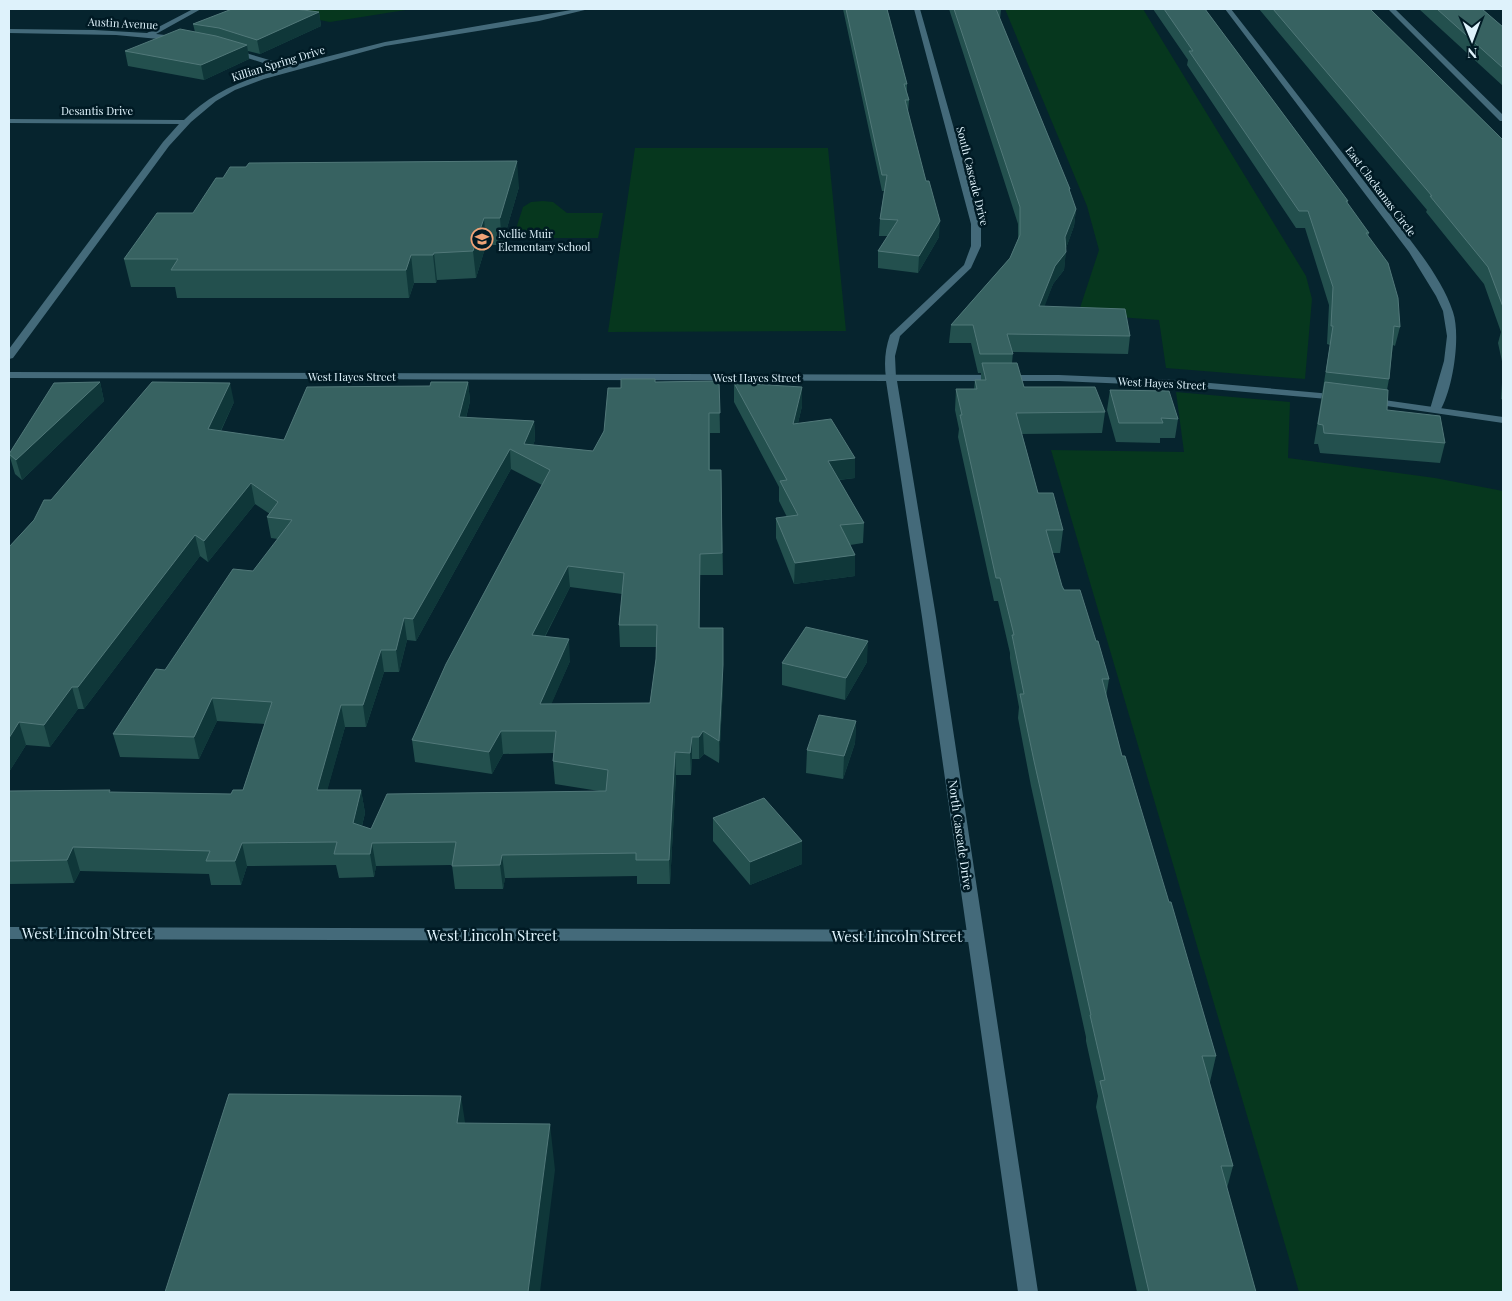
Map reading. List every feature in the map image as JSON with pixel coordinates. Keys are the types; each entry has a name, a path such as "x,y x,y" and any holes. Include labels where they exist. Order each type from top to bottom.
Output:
{"street":[{"path":"149,34 198,9"},
{"name":"Killian Spring Drive","path":"9,356 166,144 185,122 207,104 232,88 291,69 394,43 537,20 586,9"},
{"name":"South Cascade Drive","path":"891,378 890,348 895,335 968,266 976,246 976,224 917,9"},
{"name":"East Clackamas Circle","path":"1228,9 1414,251 1436,286 1448,313 1452,336 1448,367 1436,410"},
{"path":"1391,9 1503,119"},
{"name":"Austin Avenue","path":"9,32 149,34 185,40"},
{"path":"221,47 291,69"},
{"name":"Desantis Drive","path":"9,121 185,122"},
{"name":"West Hayes Street","path":"9,375 1059,378 1140,381 1268,390 1351,398 1503,420"},
{"name":"North Cascade Drive","path":"891,378 929,617 1028,1292"},
{"name":"West Lincoln Street","path":"9,933 976,936"}],"green space":[{"path":"261,9 412,9 330,22"},
{"path":"1005,9 1143,9 1306,276 1312,299 1305,379 1166,368 1159,320 1078,314 1099,250 1087,206"},
{"path":"635,148 828,148 846,331 608,332"},
{"path":"531,202 553,202 567,213 603,213 598,238 513,238 523,207"},
{"path":"1176,392 1290,402 1288,458 1435,478 1503,491 1503,1292 1299,1292 1051,450 1184,452"}],"building":[{"path":"232,9 295,9 319,12 257,40 219,28 193,24"},
{"path":"846,9 887,9 907,84 904,84 909,100 905,100 926,181 929,181 940,221 919,256 878,251 898,220 880,219 887,175 882,175"},
{"path":"954,9 996,9 1070,189 1076,209 1065,237 1066,252 1055,266 1039,306 1125,309 1130,336 1007,334 1013,354 980,354 973,325 951,325 1010,258 1020,235 1020,207"},
{"path":"1164,9 1205,9 1348,201 1346,201 1369,233 1366,233 1388,263 1398,298 1400,327 1394,326 1389,379 1326,372 1333,326 1331,326 1333,287 1308,211 1299,211 1189,51 1193,51"},
{"path":"1273,9 1370,9 1503,140 1503,307 1488,267 1430,196 1432,196"},
{"path":"1437,9 1482,9 1503,27 1503,68"},
{"path":"180,29 216,36 247,45 201,65 125,51"},
{"path":"517,161 500,218 484,218 473,251 411,255 406,270 171,270 178,259 124,259 157,213 193,213 216,178 223,178 230,167 246,167 249,163"},
{"path":"982,363 1017,363 1024,387 1095,387 1105,412 1016,413 1038,493 1053,493 1063,530 1046,530 1062,586 1064,590 1080,590 1096,641 1098,641 1109,679 1102,679 1122,756 1125,756 1169,902 1171,902 1216,1056 1202,1056 1233,1166 1221,1166 1256,1292 1149,1292 1100,1081 1105,1080 1020,694 1024,694 1012,635 1014,635 1000,578 996,578 960,415 962,415 956,389 977,389 975,380 986,380"},
{"path":"621,379 655,379 655,382 719,381 720,413 709,413 709,470 721,470 722,553 700,554 699,628 723,628 719,741 703,731 699,737 692,737 690,753 675,752 669,860 636,860 636,853 502,855 500,865 452,866 456,842 372,843 370,854 334,854 337,842 242,843 235,861 206,861 210,851 73,847 67,860 9,861 9,791 110,790 109,792 231,794 233,790 243,790 272,702 212,698 194,737 113,734 156,669 165,670 233,569 253,571 292,520 267,517 278,502 251,483 204,541 195,535 78,687 72,687 44,725 19,722 9,738 9,547 34,520 44,500 51,500 152,382 230,383 208,429 284,440 307,387 430,386 431,382 468,382 459,417 534,421 524,444 593,451 604,431 608,388 621,388","holes":["510,449 550,470 446,664 412,740 489,752 501,731 556,731 553,761 608,770 606,791 387,794 371,829 353,823 361,790 317,790 341,705 363,705 381,650 396,650 404,618 413,619","568,566 624,573 619,625 657,625 656,659 650,703 540,704 569,639 532,635"]},
{"path":"100,382 16,460 9,454 54,383"},
{"path":"1325,382 1388,390 1387,410 1440,416 1445,443 1324,433 1323,425 1318,424"},
{"path":"734,383 802,387 793,424 831,419 855,458 828,461 864,523 840,525 855,555 795,563 776,518 798,515 780,481 787,480"},
{"path":"1110,390 1169,391 1178,419 1161,418 1163,423 1119,423"},
{"path":"806,627 868,641 846,678 782,663"},
{"path":"819,715 856,721 844,756 807,750"},
{"path":"764,798 802,841 750,862 713,818"},
{"path":"229,1094 461,1096 457,1123 550,1124 528,1292 165,1292"}],"place":[{"name":"Nellie Muir Elementary School","path":"482,239"}]}
